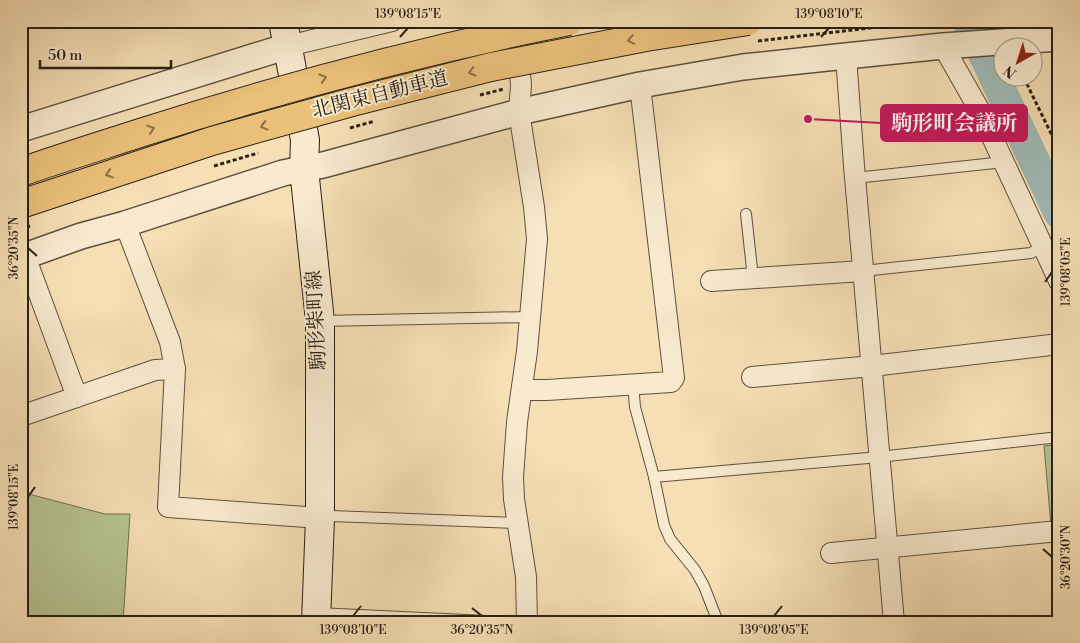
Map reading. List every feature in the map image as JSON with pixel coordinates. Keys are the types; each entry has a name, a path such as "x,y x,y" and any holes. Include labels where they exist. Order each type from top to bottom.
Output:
{"highway":[{"name":"北関東自動車道","path":"21,172 198,114 341,73 482,38 569,21"},
{"name":"北関東自動車道","path":"21,204 212,141 352,102 491,68 646,37 748,21"}],"main road":[{"name":"駒形柴町線","path":"285,34 305,140 304,169 320,321 320,518 316,617"}],"street":[{"path":"22,123 285,34 392,21"},
{"path":"516,21 521,86 519,112 534,207 537,239 522,390 515,438 513,477 514,499 526,577 528,622"},
{"path":"77,397 23,257 81,236 126,224 283,173 519,112 640,84 743,67 947,46 1059,38"},
{"path":"947,46 980,111 1059,281"},
{"path":"846,56 894,622"},
{"path":"522,390 672,382 674,378 640,84"},
{"path":"126,224 170,342 175,369 168,507 320,518"},
{"path":"711,281 863,271"},
{"path":"752,377 872,366 1059,344"},
{"path":"21,416 155,370 175,369"},
{"path":"831,552 1059,531"}],"lane":[{"path":"855,178 1004,162"},
{"path":"746,214 754,278"},
{"path":"863,271 1031,253 1042,247"},
{"path":"320,321 529,317"},
{"path":"633,384 635,407 654,476 664,526 670,538 695,570 704,586 718,622"},
{"path":"654,476 879,457 1059,437"},
{"path":"320,518 331,516 518,523"},
{"path":"316,617 508,622"}],"path":[{"path":"1029,88 1059,150"}],"green space":[{"path":"1059,444 1059,525 1051,526 1044,446"},
{"path":"21,492 105,514 130,514 123,622 45,622 21,614"}],"waterway":[{"path":"968,21 1059,213"}],"place":[{"name":"駒形町会議所","path":"808,119"}]}
